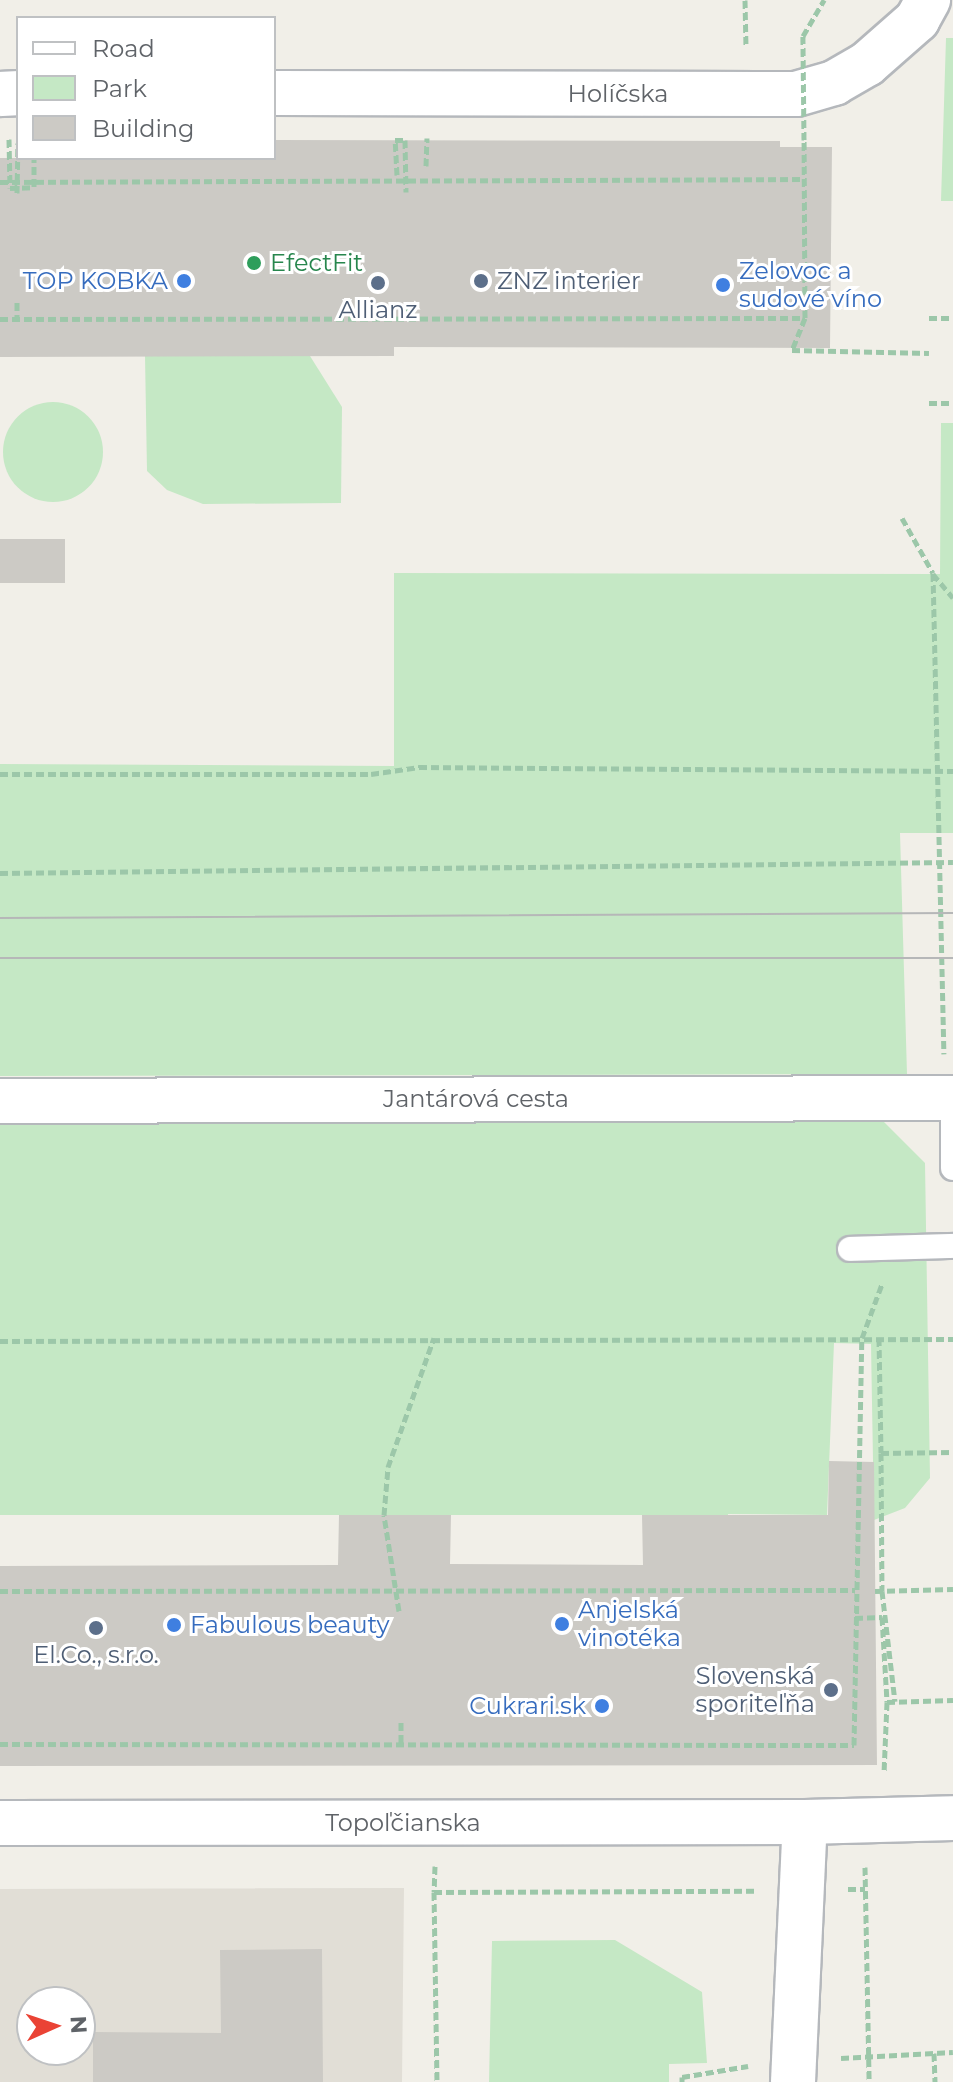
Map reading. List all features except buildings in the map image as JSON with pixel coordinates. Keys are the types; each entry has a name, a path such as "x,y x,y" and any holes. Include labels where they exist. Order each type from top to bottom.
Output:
{"street":[{"name":"Holíčska","path":"276,93 796,94 834,83 867,64 917,20 928,0"},
{"name":"Jantárová cesta","path":"0,1101 948,1080"},
{"name":"Topoľčianska","path":"0,1823 805,1822 953,1818"},
{"path":"793,2082 805,1822"}],"lane":[{"path":"953,1108 953,1168"},
{"path":"850,1249 953,1246"}],"path":[{"path":"745,0 746,55"},
{"path":"824,0 803,36 805,318 792,350 929,353"},
{"path":"16,141 9,139 10,188 34,187 34,160"},
{"path":"397,175 395,140 405,140 406,192"},
{"path":"17,193 18,160"},
{"path":"0,182 804,179"},
{"path":"17,302 17,319"},
{"path":"408,302 408,318"},
{"path":"0,319 805,318"},
{"path":"929,318 953,318"},
{"path":"929,403 953,403"},
{"path":"902,518 933,573 953,598"},
{"path":"933,573 936,771 948,1080"},
{"path":"0,774 371,774 419,767 953,771"},
{"path":"0,873 953,865"},
{"path":"0,1744 854,1745 862,1338 896,1247"},
{"path":"399,1611 384,1515 388,1467 434,1338"},
{"path":"879,1338 881,1453 878,1591 895,1701"},
{"path":"0,1341 953,1339"},
{"path":"881,1453 953,1452"},
{"path":"878,1591 953,1589"},
{"path":"0,1591 855,1590"},
{"path":"855,1618 882,1617 887,1702 884,1788"},
{"path":"887,1702 953,1700"},
{"path":"401,1722 401,1745"},
{"path":"436,1857 437,2082"},
{"path":"865,1858 869,2082"},
{"path":"434,1892 865,1889"},
{"path":"869,2056 953,2052"},
{"path":"934,2053 935,2082"}],"shaded area":[{"path":"404,1888 402,2082 0,2082 0,1889"}],"green space":[{"path":"946,38 953,38 953,201 941,201"},
{"path":"145,356 310,356 342,407 341,503 203,504 167,490 147,471"},
{"path":"53,402 72,406 88,417 99,433 103,452 99,471 88,487 72,498 53,502 34,498 18,487 7,471 3,452 7,433 18,417 34,406"},
{"path":"941,423 953,423 953,833 900,833 907,1074 0,1076 0,764 394,766 394,573 940,574"},
{"path":"882,1120 925,1163 930,1478 905,1508 874,1520 871,1344 834,1343 827,1515 728,1514 728,1565 702,1515 0,1515 0,1122"},
{"path":"615,1940 702,1992 707,2063 669,2064 669,2082 489,2082 492,1941"}],"tram line":[{"path":"0,918 953,913"},
{"path":"0,958 953,958"}],"place":[{"name":"EfectFit","path":"254,263"},
{"name":"TOP KOBKA","path":"184,281"},
{"name":"ZNZ interier","path":"481,281"},
{"name":"Allianz","path":"378,283"},
{"name":"Zelovoc a sudové víno","path":"723,285"},
{"name":"Anjelská vinotéka","path":"562,1624"},
{"name":"Fabulous beauty","path":"174,1625"},
{"name":"El.Co., s.r.o.","path":"96,1628"},
{"name":"Slovenská sporiteľňa","path":"831,1690"},
{"name":"Cukrari.sk","path":"602,1706"}]}
